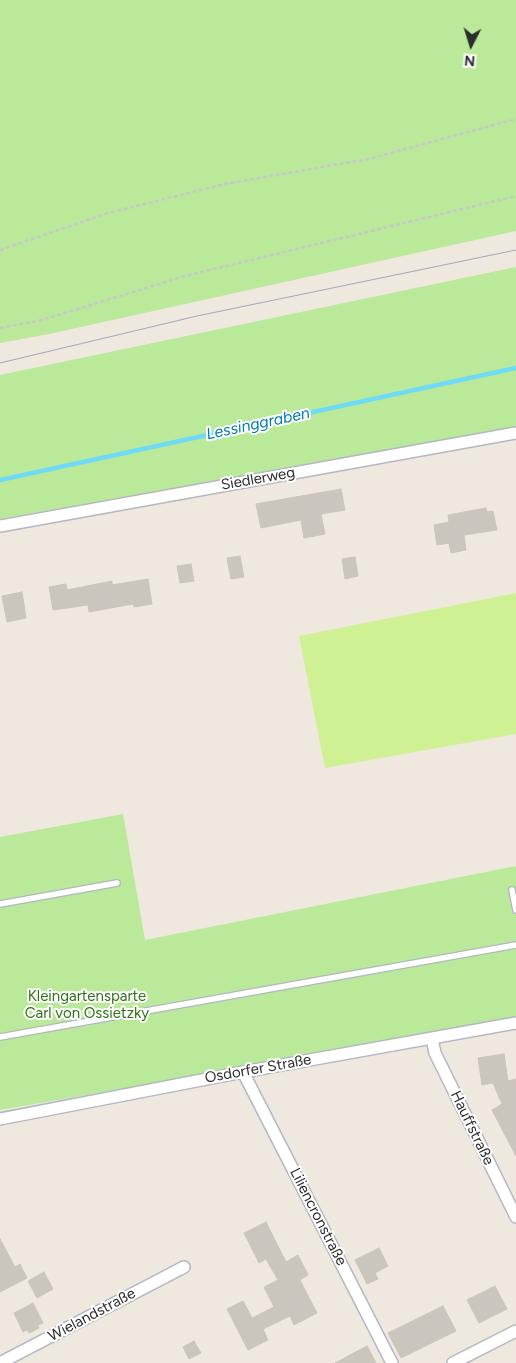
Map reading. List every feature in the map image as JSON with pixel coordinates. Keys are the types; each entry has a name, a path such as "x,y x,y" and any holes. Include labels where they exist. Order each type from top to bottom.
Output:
{"street":[{"name":"Siedlerweg","path":"0,526 516,433"},
{"name":"Osdorfer Straße","path":"0,1118 516,1023"},
{"name":"Hauffstraße","path":"432,1039 435,1053 516,1217"},
{"name":"Liliencronstraße","path":"243,1072 392,1363"},
{"name":"Wielandstraße","path":"0,1363 184,1267"},
{"path":"453,1363 516,1331"}],"lane":[{"path":"0,904 118,883"},
{"path":"512,890 516,910"},
{"path":"0,1037 516,945"}],"path":[{"path":"0,250 108,213 225,184 368,159 516,120"},
{"path":"0,328 42,320 185,276 516,196"}],"green space":[{"path":"0,0 516,0 516,231 49,334 0,343"},
{"path":"516,267 516,427 0,519 0,375"},
{"path":"516,593 516,734 325,768 299,636"},
{"name":"Kleingartensparte Carl von Ossietzky","path":"123,814 145,940 516,866 516,1020 0,1110 0,837"}],"building":[{"path":"341,489 345,510 321,514 325,534 304,538 301,520 261,528 256,504"},
{"path":"486,508 487,512 493,511 497,530 464,535 466,550 451,553 449,543 437,545 434,525 449,522 448,515"},
{"path":"240,556 244,577 231,579 227,558"},
{"path":"355,557 358,576 345,579 342,559"},
{"path":"191,564 194,581 180,583 177,566"},
{"path":"148,579 152,604 134,607 133,604 89,612 88,605 53,610 49,587 66,584 67,590 112,581 112,585"},
{"path":"22,592 26,618 7,622 2,596"},
{"path":"504,1054 508,1081 516,1079 516,1156 492,1110 502,1104 493,1083 482,1085 478,1058"},
{"path":"266,1222 286,1262 298,1255 308,1275 300,1280 317,1313 294,1325 290,1316 263,1329 268,1340 248,1350 227,1309 243,1301 252,1318 274,1307 264,1287 278,1280 266,1259 259,1263 244,1233"},
{"path":"0,1239 15,1267 20,1264 27,1278 0,1292"},
{"path":"379,1248 388,1266 375,1273 378,1279 367,1284 355,1260"},
{"path":"44,1272 53,1289 37,1298 28,1281"},
{"path":"495,1286 507,1309 479,1323 467,1300"},
{"path":"33,1303 43,1323 38,1325 39,1328 29,1333 27,1330 23,1332 14,1313"},
{"path":"443,1306 456,1331 401,1358 388,1333"},
{"path":"194,1341 201,1353 189,1359 183,1347"},
{"path":"367,1346 376,1363 335,1363"}],"waterway":[{"name":"Lessinggraben","path":"0,480 516,368"}],"tram line":[{"path":"0,363 197,316 516,250"}]}
